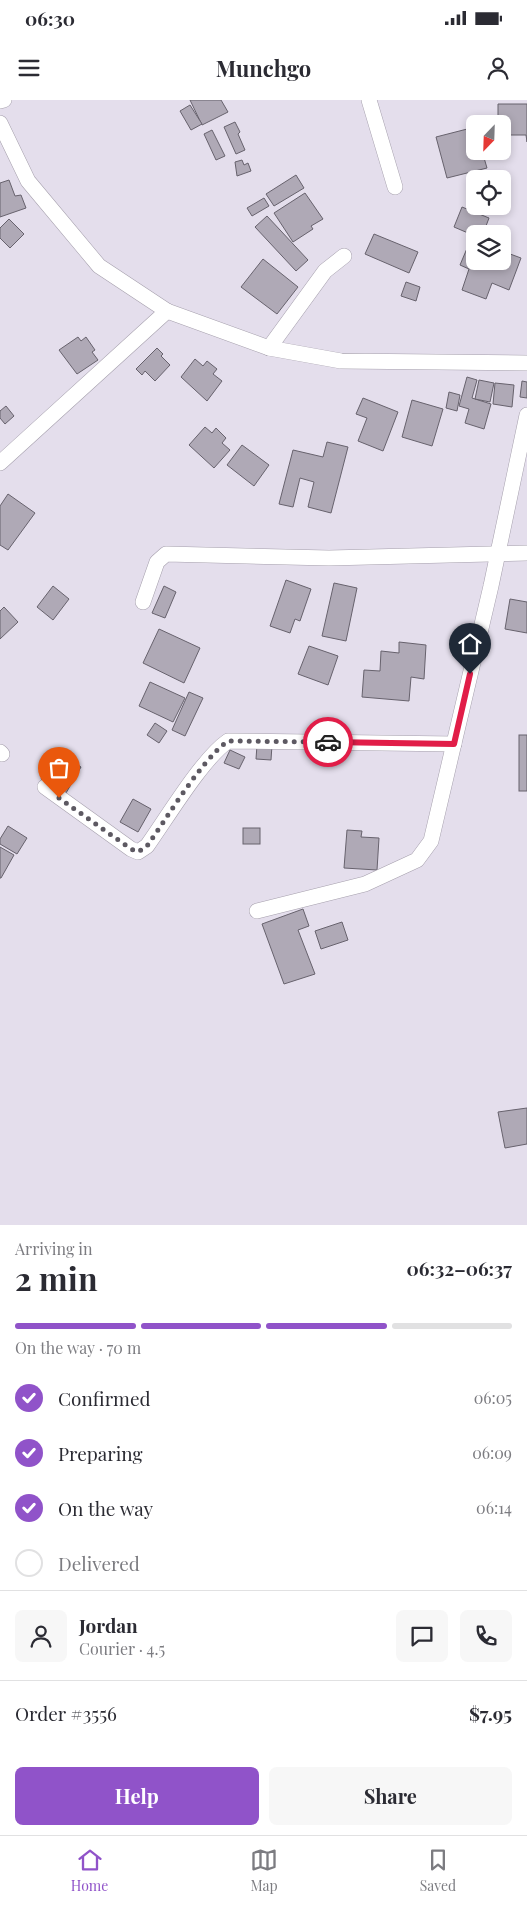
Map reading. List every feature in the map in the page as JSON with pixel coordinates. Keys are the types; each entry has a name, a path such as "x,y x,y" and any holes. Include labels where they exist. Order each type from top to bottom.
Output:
{"street":[{"path":"0,101 4,100"},
{"path":"369,100 395,188"},
{"path":"0,122 28,182 99,266 167,311 269,348 341,361 527,363"},
{"path":"269,348 326,271 344,256"},
{"path":"0,463 167,311"},
{"path":"257,911 365,884 418,860 431,841 498,554 527,415"},
{"path":"143,602 157,562 166,554 328,558 527,553"},
{"path":"45,787 131,849 138,852 147,846 206,764 220,746 228,741 454,744"}],"building":[{"path":"190,100 221,100 228,112 202,125"},
{"path":"498,104 527,104 527,142 526,135 511,135 511,115 498,115"},
{"path":"190,105 202,124 191,130 180,111"},
{"path":"235,122 245,150 236,154 224,127"},
{"path":"466,129 466,160 485,160 487,168 466,170 466,173 447,178 436,137"},
{"path":"212,130 225,156 216,160 204,134"},
{"path":"242,160 244,165 248,163 251,171 237,176 235,162"},
{"path":"296,175 304,188 274,206 266,194"},
{"path":"9,180 15,196 21,195 26,208 0,217 0,183"},
{"path":"305,193 323,219 311,226 313,229 293,242 274,213"},
{"path":"264,198 269,206 252,216 247,208"},
{"path":"462,207 466,209 466,215 482,215 489,218 486,225 466,225 466,232 454,227"},
{"path":"267,216 308,260 296,271 255,227"},
{"path":"9,219 24,234 10,248 0,238 0,228"},
{"path":"374,234 418,252 409,273 365,254"},
{"path":"466,251 466,268 460,265"},
{"path":"511,254 521,258 509,290 492,283 486,299 462,290 469,270 511,270"},
{"path":"263,259 298,287 277,314 241,287"},
{"path":"406,282 420,287 416,301 401,296"},
{"path":"78,337 81,341 86,337 95,350 92,352 98,360 77,374 59,350"},
{"path":"157,348 163,354 161,356 170,365 155,381 145,371 142,375 136,369"},
{"path":"195,359 203,366 207,361 217,369 213,374 222,381 207,401 181,377"},
{"path":"467,377 477,380 472,398 491,404 484,429 465,423 469,409 459,406"},
{"path":"479,380 494,383 490,402 475,399"},
{"path":"522,381 527,382 527,398 520,397"},
{"path":"495,383 514,385 512,407 493,404"},
{"path":"449,392 460,395 457,411 446,408"},
{"path":"363,398 398,412 383,451 358,441 367,418 356,414"},
{"path":"412,400 443,409 432,446 402,437"},
{"path":"6,406 14,416 5,424 0,418 0,411"},
{"path":"205,427 212,433 216,428 226,438 222,443 230,450 214,468 189,445"},
{"path":"327,442 348,447 331,513 308,507 314,482 300,478 293,507 279,504 293,450 323,457"},
{"path":"242,445 269,465 254,486 227,465"},
{"path":"8,494 35,513 8,550 0,545 0,506"},
{"path":"286,580 311,589 300,621 295,619 290,633 270,626"},
{"path":"334,583 357,588 346,641 322,636"},
{"path":"53,586 69,599 53,620 37,607"},
{"path":"164,586 176,592 165,618 152,613"},
{"path":"510,599 527,602 527,633 505,629"},
{"path":"4,607 18,622 0,639 0,611"},
{"path":"159,629 200,648 184,683 143,663"},
{"path":"399,642 426,645 424,679 411,677 409,701 362,697 364,670 380,671 381,651 399,653"},
{"path":"309,646 338,656 328,685 298,674"},
{"path":"150,682 185,698 173,722 139,706"},
{"path":"189,692 203,698 185,736 172,730"},
{"path":"155,723 167,731 159,743 147,735"},
{"path":"519,735 527,735 527,791 519,791"},
{"path":"257,745 272,745 271,760 256,759"},
{"path":"230,750 245,757 239,769 224,763"},
{"path":"57,752 81,767 66,793 41,779"},
{"path":"133,799 151,809 138,832 120,822"},
{"path":"8,826 27,838 17,854 0,844 0,839"},
{"path":"243,828 260,828 260,844 243,844"},
{"path":"347,830 362,831 361,837 379,838 377,870 344,868"},
{"path":"0,847 14,855 1,878 0,878"},
{"path":"303,909 309,926 298,930 315,974 284,984 262,924"},
{"path":"342,922 348,940 321,949 315,931"},
{"path":"527,1108 527,1144 505,1148 498,1112"}],"way so far":[{"path":"59,798 138,852 147,846 206,764 220,746 228,741 328,742"}],"route":[{"path":"328,742 454,744 470,674"}]}
